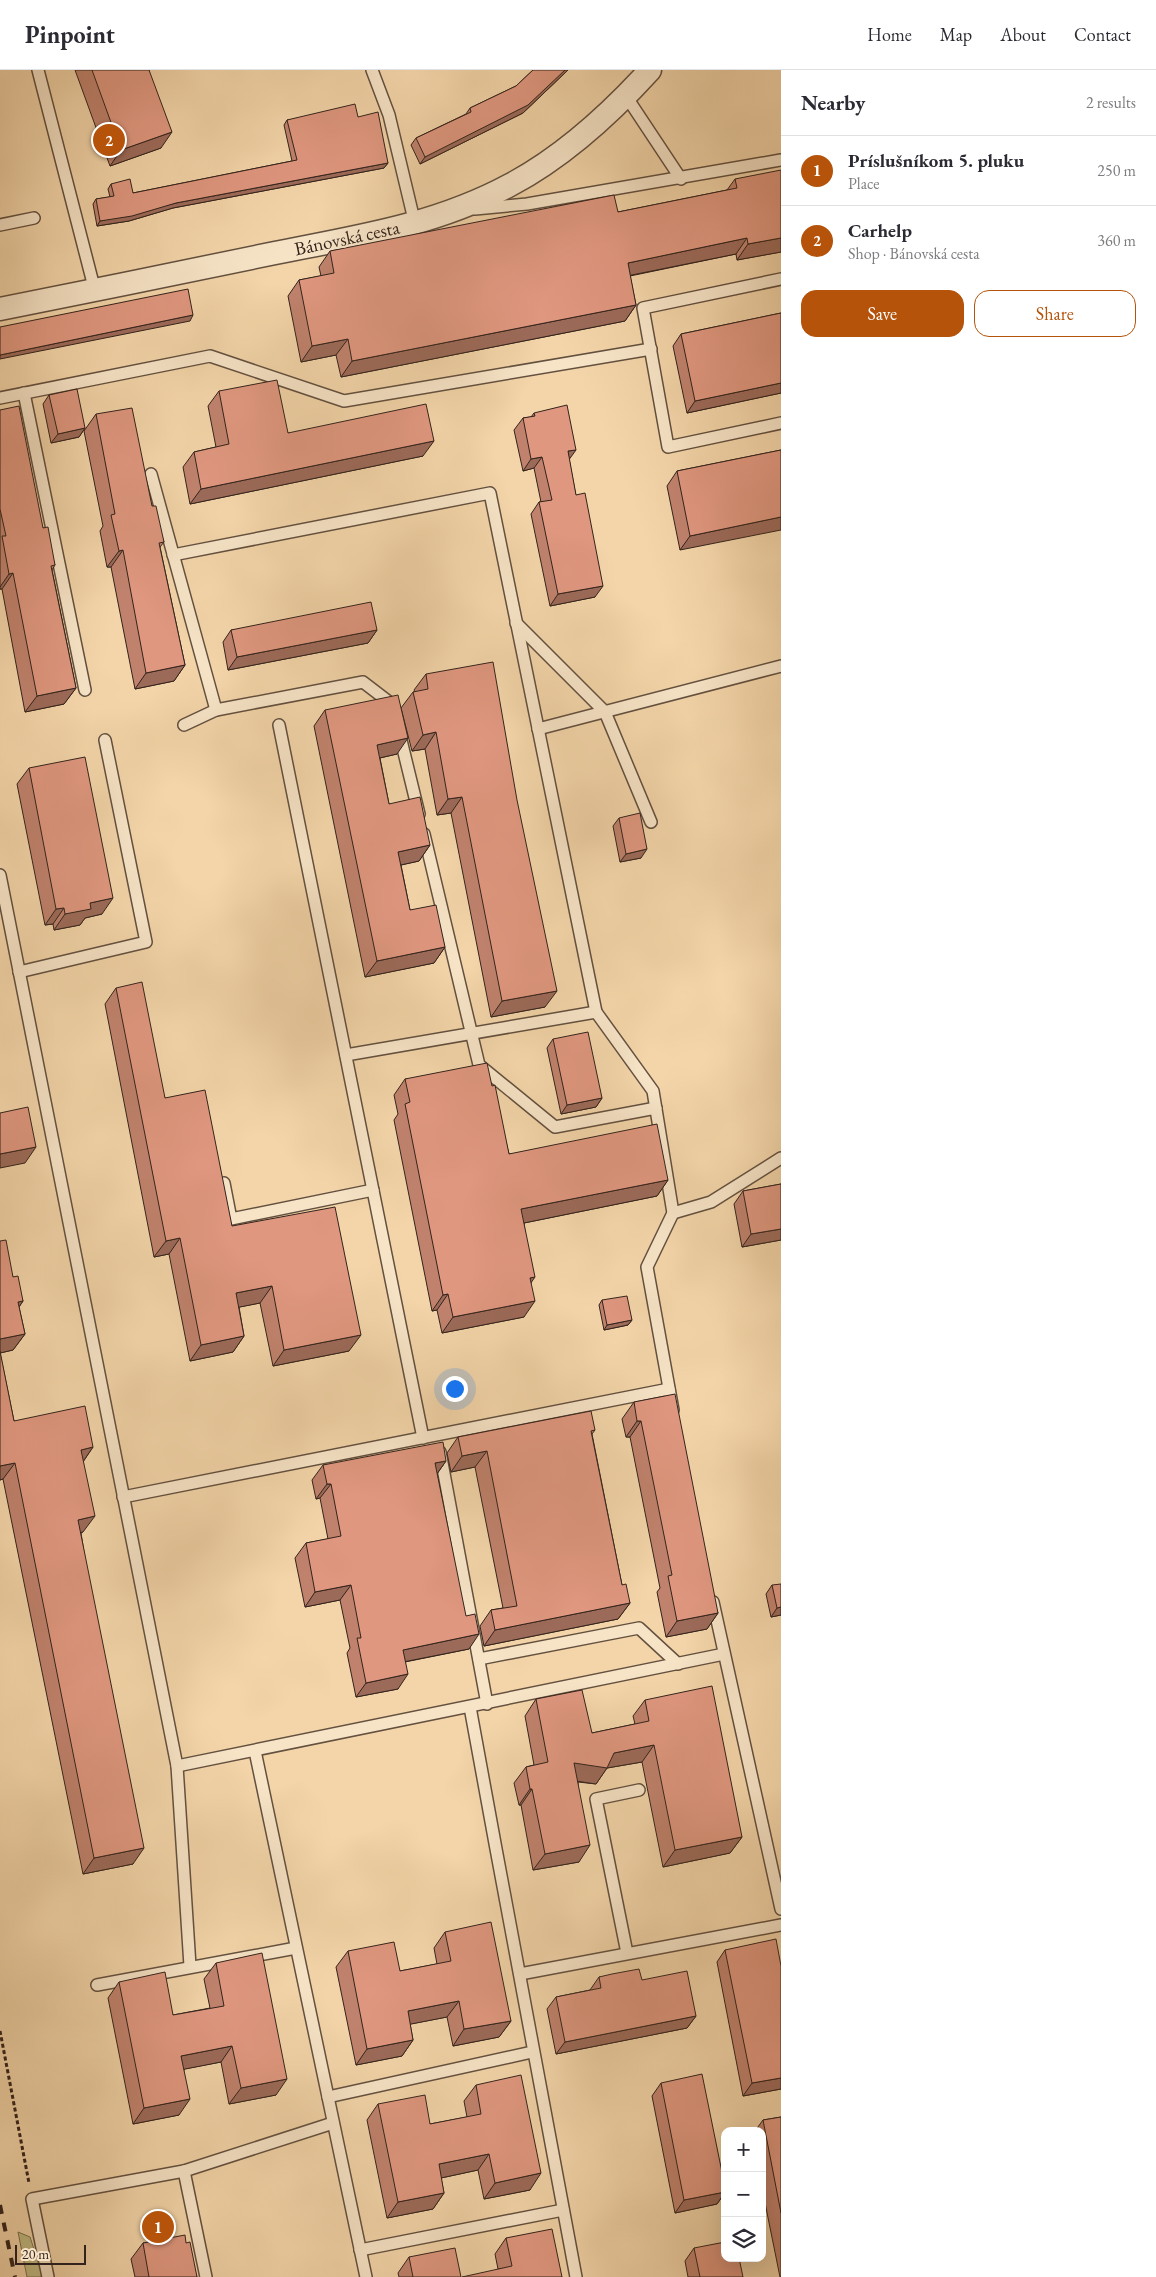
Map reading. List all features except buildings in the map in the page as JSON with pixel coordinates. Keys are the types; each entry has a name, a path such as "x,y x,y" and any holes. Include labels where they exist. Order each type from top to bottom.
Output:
{"street":[{"name":"Bánovská cesta","path":"0,309 415,224 456,211 511,185 551,160 584,134 626,96 650,70"}],"lane":[{"path":"38,70 95,291"},
{"path":"372,70 389,115 415,224"},
{"path":"626,96 681,179"},
{"path":"456,211 527,204 681,179 781,160"},
{"path":"0,225 34,218"},
{"path":"781,279 643,308 668,447 781,423"},
{"path":"0,398 210,356 344,401 651,349"},
{"path":"24,393 85,690"},
{"path":"150,474 216,710"},
{"path":"173,555 490,493 596,1012 653,1091 673,1213 647,1267 675,1418"},
{"path":"516,623 605,712 651,822"},
{"path":"538,729 781,666"},
{"path":"184,725 216,710 364,682 393,705 479,1065 555,1127 656,1108"},
{"path":"279,725 423,1438"},
{"path":"19,972 146,942 105,740"},
{"path":"0,875 177,1766 190,1966"},
{"path":"346,1055 596,1012"},
{"path":"673,1213 711,1202 781,1158"},
{"path":"221,1172 231,1219 373,1190"},
{"path":"123,1496 669,1389"},
{"path":"436,1435 487,1704"},
{"path":"710,1588 781,1906"},
{"path":"479,1659 639,1628 678,1664"},
{"path":"177,1766 724,1654"},
{"path":"470,1707 520,1974 532,2052 576,2277"},
{"path":"255,1751 366,2277"},
{"path":"627,1953 596,1799 638,1790"},
{"path":"520,1974 781,1925"},
{"path":"97,1985 190,1966 296,1948"},
{"path":"328,2097 532,2052"},
{"path":"48,2277 32,2199 184,2171 333,2123"},
{"path":"184,2171 206,2277"},
{"path":"360,2250 563,2210"}],"path":[{"path":"0,2031 32,2199"}],"shaded area":[{"path":"18,2232 30,2237 43,2277 27,2277"}],"railway":[{"path":"0,2205 15,2277"}],"place":[{"name":"Carhelp","path":"109,140"},
{"name":"Príslušníkom 5. pluku","path":"158,2227"}]}
